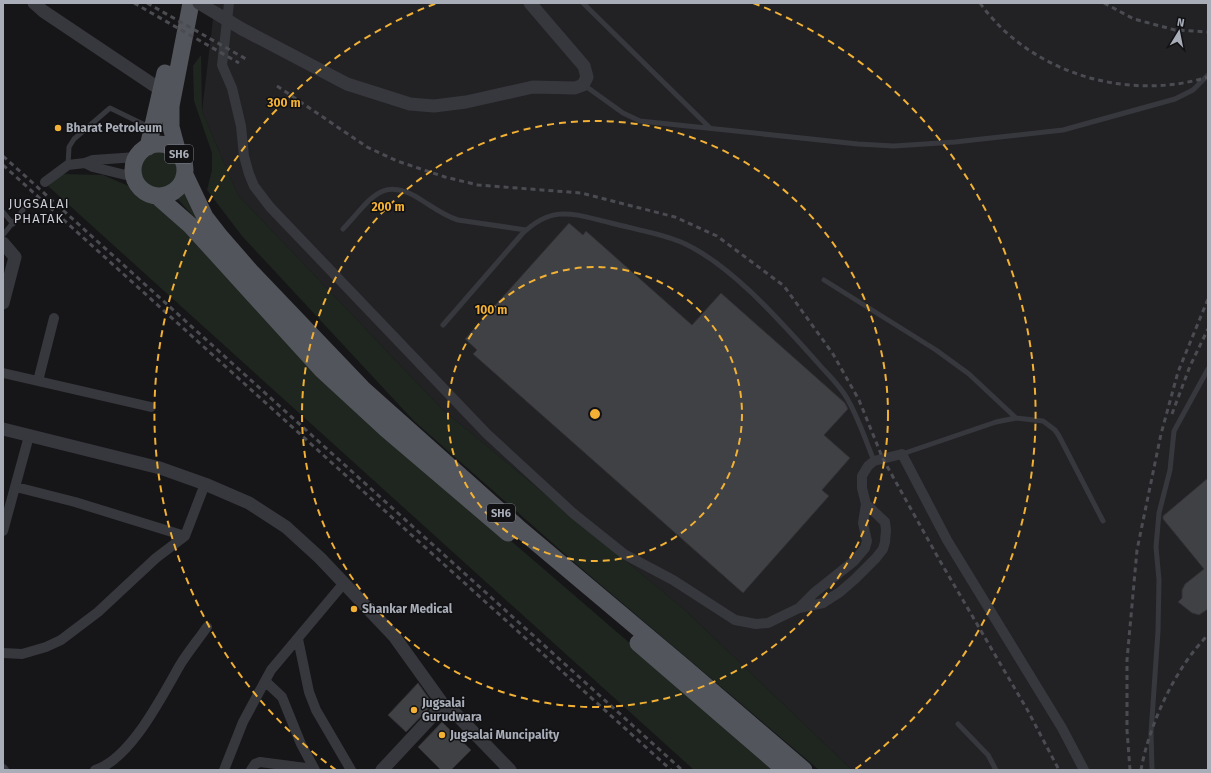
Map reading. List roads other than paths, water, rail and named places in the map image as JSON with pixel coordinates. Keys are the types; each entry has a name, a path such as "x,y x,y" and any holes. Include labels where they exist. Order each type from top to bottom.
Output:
{"main road":[{"name":"SH6","path":"181,3 152,128 142,152 133,167 134,177 139,187 147,193 157,196 166,195 175,191 181,184 185,175 185,167 178,153 171,127 171,106 191,3"},
{"name":"SH6","path":"142,152 164,145 178,153"},
{"name":"SH6","path":"185,175 206,217 219,234 257,279 362,388 521,530 804,770"},
{"name":"SH6","path":"157,196 190,224 322,370 386,429 785,770"}],"street":[{"path":"34,3 43,11 161,90"},
{"path":"199,3 242,29 347,84 410,104 434,106 466,102 533,88 575,88 583,85 587,77 584,66 530,3"},
{"path":"229,3 222,65 234,96 249,174 254,186 270,207 487,434 574,514 624,554 673,580 735,620 756,624 768,622 799,608 823,603 840,592 880,553 885,542 885,522 866,504"},
{"path":"45,182 68,165 142,152"},
{"path":"85,163 92,167 134,177"},
{"path":"3,243 15,257 3,303"},
{"path":"38,381 54,318"},
{"path":"3,373 151,407"},
{"path":"3,430 160,468 205,484 249,503 286,527 320,558 394,636 445,707 453,711 510,770"},
{"path":"3,531 29,436"},
{"path":"799,608 814,593 854,561 865,548 867,541 863,523 866,504 862,488 862,476 868,466 874,461 902,454 947,540 1062,728 1084,770"},
{"path":"3,653 22,654 61,640 98,612 156,558 185,536 205,484"},
{"path":"16,487 75,502 185,536"},
{"path":"224,770 243,722 271,670 344,583"},
{"path":"96,770 112,762 128,747 167,690 181,664 207,627"},
{"path":"298,639 309,692 316,710 351,770"},
{"path":"265,681 282,697 301,744 314,769"},
{"path":"382,770 438,710 445,707"},
{"path":"251,770 255,764 260,762 314,769"}],"lane":[{"path":"582,3 710,128"},
{"path":"583,85 622,112 640,121 858,144 894,146 1023,135 1063,130 1175,99 1193,90 1208,75"},
{"path":"68,165 69,146 74,139 110,108 152,128"},
{"path":"343,229 377,194 389,188 395,188 411,193 449,217 458,220 526,230"},
{"path":"3,235 23,210"},
{"path":"3,212 13,224"},
{"path":"443,325 526,230 534,222 545,216 561,213 578,215 663,236 682,243 704,255 748,290 779,319 837,385 849,401 874,461"},
{"path":"824,280 936,350 969,374 1016,418"},
{"path":"1152,770 1151,733 1153,686 1158,631 1159,580 1156,547 1159,513 1170,470 1174,431 1208,369"},
{"path":"902,454 996,422 1016,418 1039,420 1049,424 1055,430 1103,521"},
{"path":"958,724 988,755 996,770"}],"railway":[{"path":"134,3 239,63"},
{"path":"147,3 246,59"},
{"path":"980,3 1001,27 1025,48 1053,64 1082,76 1113,83 1145,86 1177,84 1208,77"},
{"path":"1104,3 1134,19 1175,30 1208,32"},
{"path":"277,86 367,147 397,161 445,177 478,185 581,193 675,217 717,236 784,286 833,354 859,400 883,459 940,561 1028,711 1059,770"},
{"path":"3,156 682,770"},
{"path":"3,165 671,770"},
{"path":"1130,770 1127,730 1127,660 1137,550 1161,434 1178,372 1208,299"},
{"path":"1172,414 1190,366 1208,329"},
{"path":"1141,770 1150,735 1165,698 1174,680 1196,648 1208,635"}],"place":[{"name":"Bharat Petroleum","path":"58,128"},
{"name":"Shankar Medical","path":"354,609"},
{"name":"Jugsalai Gurudwara","path":"414,710"},
{"name":"Jugsalai Muncipality","path":"442,735"}],"district":[{"name":"JUGSALAI PHATAK","path":"39,210"}]}
